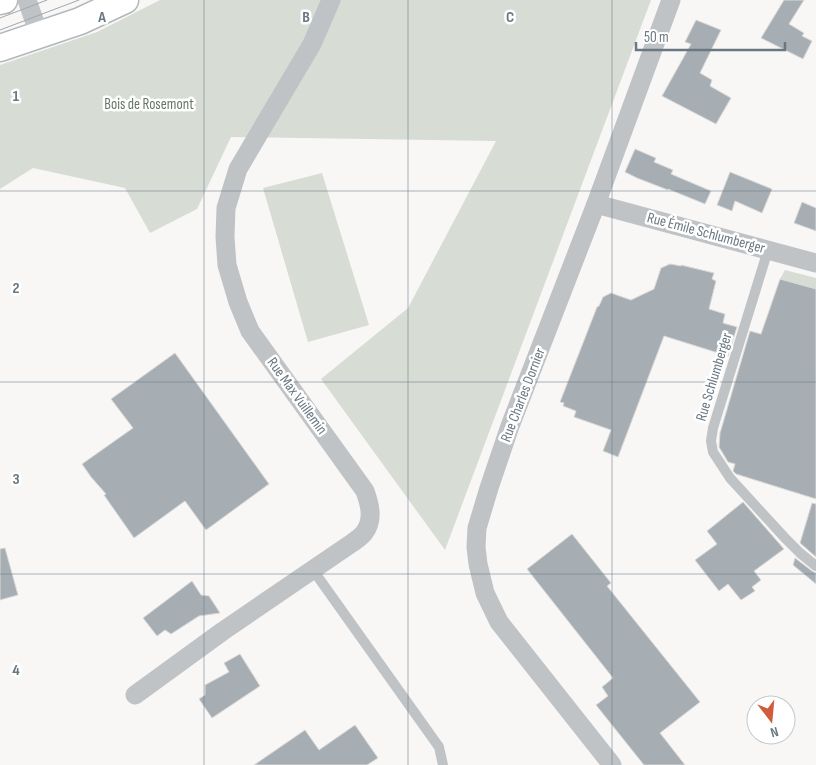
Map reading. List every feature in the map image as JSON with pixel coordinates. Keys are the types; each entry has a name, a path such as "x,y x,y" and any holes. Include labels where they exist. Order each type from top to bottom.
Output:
{"main road":[{"path":"0,1 4,0"},
{"path":"0,48 80,20 125,0"}],"street":[{"path":"28,0 39,34"},
{"name":"Rue Max Vuillemin","path":"135,695 364,534 369,525 371,517 370,504 364,491 250,331 238,302 227,265 225,237 226,208 238,169 312,44 330,0"},
{"name":"Rue Charles Dornier","path":"612,765 499,622 485,593 478,564 477,528 488,488 510,426 596,204 671,0"},
{"name":"Rue Émile Schlumberger","path":"596,204 816,263"}],"lane":[{"name":"Rue Schlumberger","path":"768,250 713,428 711,441 713,452 730,478 785,538 816,566"},
{"path":"313,570 439,747 443,765"}],"green space":[{"name":"Bois de Rosemont","path":"160,0 651,0 445,550 321,379 408,308 496,141 231,137 197,209 150,233 125,188 33,168 0,189 0,65 97,32"},
{"path":"322,173 369,325 308,342 263,188"},
{"path":"785,270 816,278 816,289 780,279"}],"building":[{"path":"784,0 804,0 789,24 804,33 802,36 812,41 803,59 761,38"},
{"path":"696,20 721,30 700,73 712,80 710,86 731,98 716,124 662,96 691,44 685,42"},
{"path":"635,149 656,158 654,162 673,170 671,174 711,191 705,204 625,172"},
{"path":"730,172 772,189 762,213 735,201 732,211 717,205"},
{"path":"802,202 816,208 816,231 794,223"},
{"path":"670,264 714,273 712,279 716,281 709,309 725,314 723,323 737,327 728,356 664,336 618,457 603,451 611,430 574,417 576,411 563,406 564,403 560,402 597,307 603,297 611,293 631,300 654,289 661,268"},
{"path":"780,279 816,289 816,499 736,474 733,471 735,464 728,462 719,447 720,433 750,331 761,334"},
{"path":"175,353 269,484 206,530 185,501 134,538 104,495 106,494 82,464 133,428 111,399"},
{"path":"743,502 784,549 754,571 761,580 752,587 755,591 741,600 728,584 719,591 695,560 717,544 707,531"},
{"path":"812,503 816,504 816,557 800,543"},
{"path":"572,534 611,583 607,586 700,702 660,733 685,765 644,765 596,705 608,696 602,687 613,678 527,569"},
{"path":"5,548 18,595 0,600 0,549"},
{"path":"795,558 816,573 816,584 793,565"},
{"path":"192,581 201,595 209,596 220,613 199,616 171,634 165,630 157,636 143,618"},
{"path":"240,654 260,686 212,718 199,699 205,695 205,685 229,672 224,663"},
{"path":"355,725 378,758 367,765 254,765 305,730 319,750"}],"tram line":[{"path":"0,18 47,0"},
{"path":"0,30 79,0"}]}
